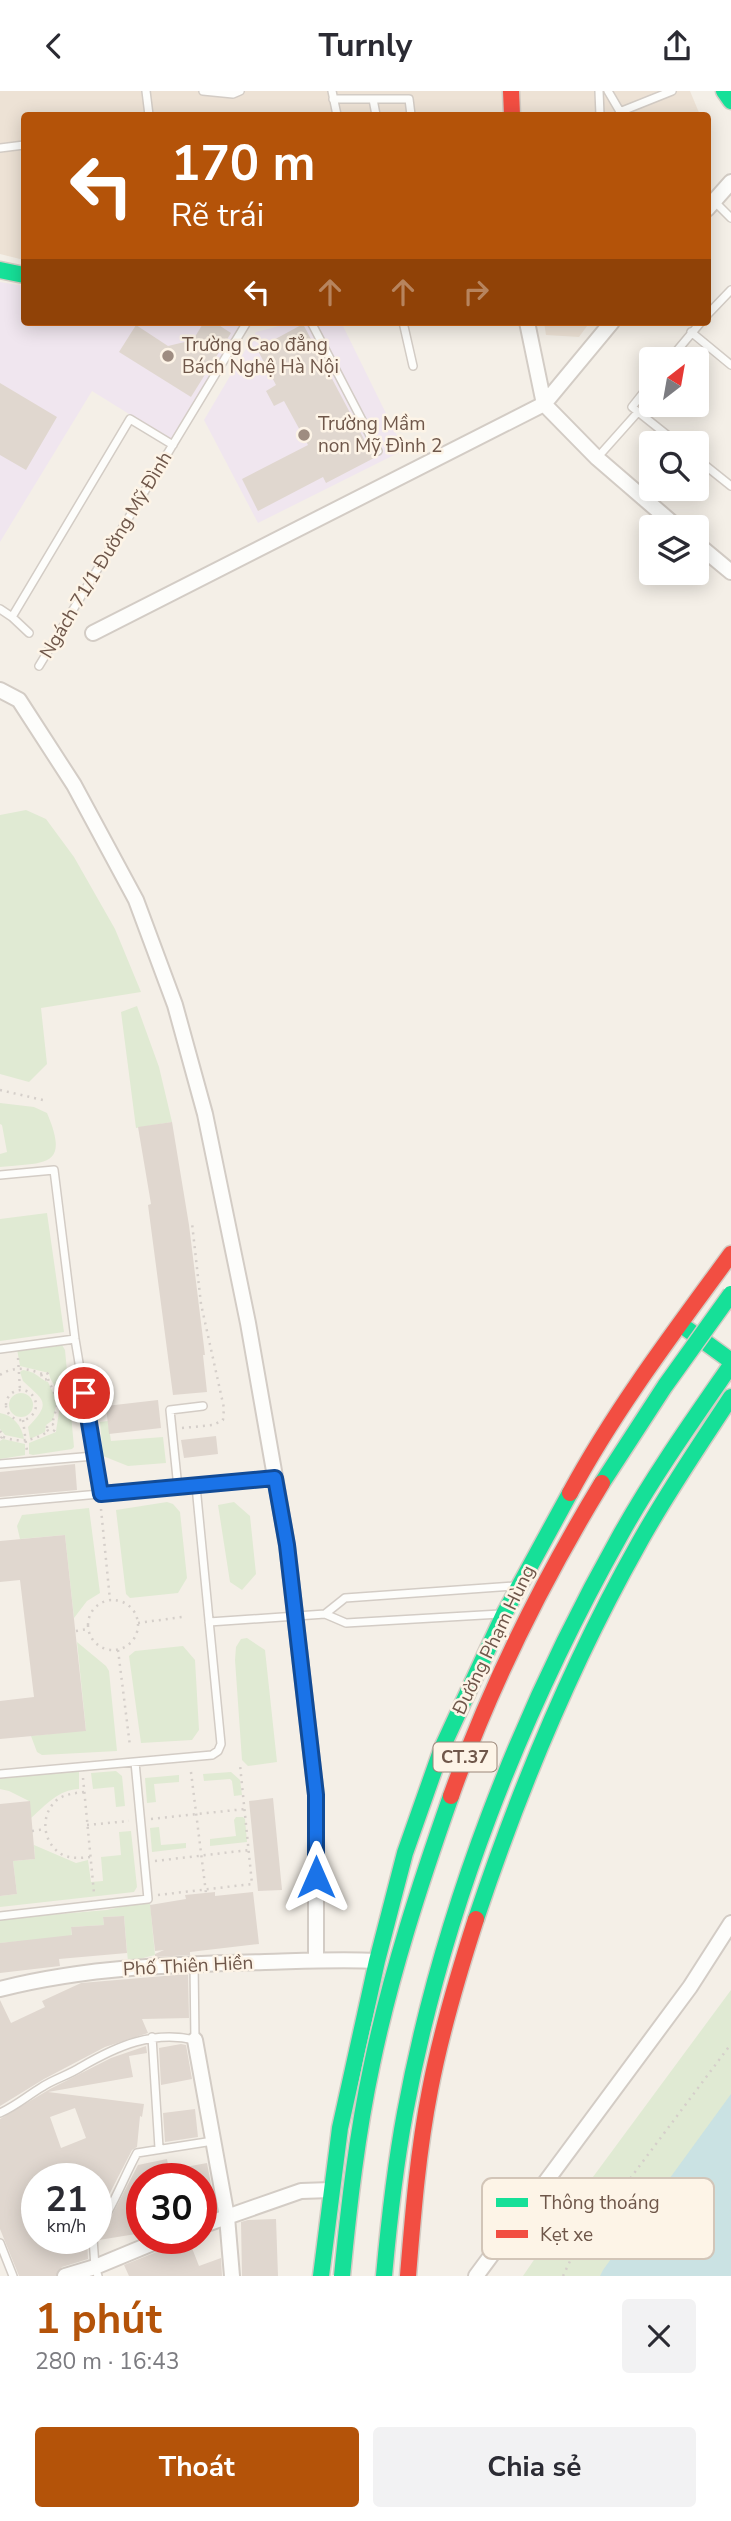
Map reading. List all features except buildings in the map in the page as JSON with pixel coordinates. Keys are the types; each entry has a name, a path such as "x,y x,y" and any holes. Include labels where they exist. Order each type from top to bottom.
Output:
{"main road":[{"path":"511,91 512,112"},
{"path":"724,91 731,101"},
{"path":"0,270 21,274"},
{"name":"Đường Phạm Hùng","path":"321,2276 340,2128 377,1961 405,1853 442,1748 504,1614 594,1448 638,1380 731,1254"},
{"name":"CT.37","path":"342,2276 349,2200 368,2083 396,1968 430,1853 467,1751 512,1649 564,1547 622,1448 731,1294"},
{"path":"680,1323 731,1363"},
{"name":"CT.37","path":"384,2276 391,2205 410,2089 437,1978 470,1867 506,1768 550,1667 601,1568 658,1470 731,1363"},
{"path":"408,2276 418,2163 443,2032 491,1873 530,1770 564,1691 626,1566 687,1459 731,1397"}],"street":[{"path":"711,204 731,183"},
{"path":"528,326 544,404 597,458 663,515"},
{"path":"93,633 544,404 609,326"},
{"path":"709,554 731,572"},
{"path":"0,690 19,701 74,785 136,899 175,1005 208,1128 248,1323 287,1545 316,1795 316,1960"},
{"path":"549,2178 690,1987 731,1923"},
{"name":"Phố Thiên Hiền","path":"0,1989 102,1970 194,1963 377,1961"},
{"path":"195,2040 227,2217 232,2276"},
{"path":"217,2220 301,2190 331,2190"},
{"path":"65,2276 97,2271 132,2254"},
{"path":"476,2276 489,2259"}],"lane":[{"path":"146,91 149,112"},
{"path":"203,91 233,94 240,91"},
{"path":"599,91 600,112"},
{"path":"608,91 621,112"},
{"path":"624,112 672,91"},
{"path":"333,95 410,99 411,112"},
{"path":"373,99 375,112"},
{"path":"0,148 21,145"},
{"path":"711,206 731,218"},
{"path":"711,311 731,290"},
{"name":"Ngách 71/1 Đường Mỹ Đình","path":"39,666 245,326"},
{"path":"313,326 378,451"},
{"path":"403,326 413,366"},
{"path":"679,347 697,326"},
{"path":"691,332 731,365"},
{"path":"639,398 632,407 662,431"},
{"path":"597,458 638,412"},
{"path":"12,617 130,419 173,445"},
{"path":"709,468 731,486"},
{"path":"0,609 29,633"},
{"path":"0,1175 54,1170 75,1339 101,1494"},
{"path":"0,1349 75,1339"},
{"path":"178,1488 170,1410 203,1406"},
{"path":"0,1464 94,1456"},
{"path":"0,1503 275,1478"},
{"path":"0,1774 212,1755 218,1751 221,1744 196,1486"},
{"path":"325,1614 345,1598 519,1586"},
{"path":"209,1622 325,1614 346,1623 504,1614"},
{"path":"0,1916 148,1899 135,1762"},
{"path":"0,2113 20,2103 42,2086 127,2044 152,2037 183,2037 195,2040 194,1963"},
{"path":"152,2037 159,2148"},
{"path":"112,2207 118,2189 137,2153 214,2141"},
{"path":"0,2243 13,2276"}],"path":[{"path":"0,1090 47,1101"},
{"path":"172,1429 213,1425 223,1420 224,1408 201,1304 192,1223"},
{"path":"17,1346 20,1390"},
{"path":"0,1375 18,1368 48,1373 58,1402 52,1424 47,1426 48,1431 38,1438 14,1441 1,1438 0,1431"},
{"path":"20,1390 30,1393 36,1401 35,1412 23,1420 13,1418 6,1411 6,1401 11,1393 20,1390"},
{"path":"0,1402 6,1401"},
{"path":"0,1411 6,1411"},
{"path":"23,1420 28,1462"},
{"path":"101,1509 110,1600"},
{"path":"110,1600 128,1605 134,1611 138,1623 132,1642 118,1650 102,1648 95,1643 88,1629 91,1612 96,1606 110,1600"},
{"path":"138,1623 182,1617"},
{"path":"76,1631 88,1629"},
{"path":"118,1650 130,1746"},
{"path":"153,1895 251,1884 240,1765"},
{"path":"83,1771 96,1905"},
{"path":"191,1772 206,1891"},
{"path":"84,1792 68,1794 58,1800 50,1808 45,1829 48,1840 64,1856 75,1859 90,1857"},
{"path":"144,1819 245,1809"},
{"path":"87,1825 133,1820"},
{"path":"32,1831 45,1829"},
{"path":"148,1862 249,1850"},
{"path":"630,2178 731,2044"},
{"path":"563,2276 571,2259"}],"shaded area":[{"path":"0,91 690,91 699,112 21,112 21,259 0,254"},
{"path":"0,282 21,286 21,326 242,326 171,440 92,391 0,542"},
{"name":"Trường Mầm non Mỹ Đình 2","path":"279,326 343,326 404,450 258,523 204,420 256,332"},
{"path":"545,326 587,326 579,337 546,335"}],"green space":[{"path":"26,810 46,819 74,857 115,929 141,992 41,1008 47,1064 29,1082 0,1074 0,815"},
{"path":"137,1006 159,1067 172,1122 136,1128 121,1012"},
{"path":"0,1103 34,1107 47,1113 56,1144 49,1159 0,1167 0,1154 7,1152 0,1124"},
{"path":"47,1213 64,1332 0,1341 0,1219"},
{"path":"60,1344 65,1350 74,1447 29,1454 29,1443 56,1432 60,1397 49,1373 20,1366 17,1349"},
{"path":"23,1370 48,1382 57,1401 53,1420 46,1425 45,1432 30,1439 28,1427 43,1407 40,1398 23,1381 20,1372"},
{"path":"21,1393 29,1397 33,1405 29,1413 21,1417 13,1413 9,1405 13,1397"},
{"path":"0,1413 16,1422 24,1439 5,1435 0,1429"},
{"path":"108,1421 111,1441 163,1437 166,1463 128,1466 103,1456 100,1422"},
{"path":"3,1439 25,1444 25,1455 0,1459 0,1441"},
{"path":"167,1502 180,1512 187,1578 178,1593 130,1598 126,1594 116,1510"},
{"path":"234,1502 250,1516 256,1574 242,1590 230,1582 218,1505"},
{"path":"89,1508 100,1593 87,1601 74,1618 65,1535 20,1539 17,1526 22,1515"},
{"path":"247,1638 265,1650 277,1762 248,1766 242,1760 235,1660 236,1647 241,1639"},
{"path":"77,1642 109,1671 117,1751 42,1755 37,1752 31,1736 86,1730"},
{"path":"183,1646 195,1660 199,1730 192,1740 141,1743 129,1656 135,1651"},
{"path":"79,1768 79,1789 59,1795 31,1818 29,1801 0,1789 0,1775"},
{"path":"116,1771 122,1776 125,1806 116,1807 114,1787 93,1789 91,1773"},
{"path":"231,1772 240,1780 242,1795 234,1796 230,1779 204,1781 203,1774"},
{"path":"179,1775 179,1782 154,1784 156,1802 147,1803 145,1778"},
{"path":"236,1817 245,1819 247,1842 210,1846 210,1839 236,1836"},
{"path":"159,1827 161,1845 186,1843 186,1848 152,1852 150,1828"},
{"path":"131,1831 137,1887 134,1892 0,1907 0,1896 17,1894 13,1861 35,1859 34,1845 76,1863 88,1860 91,1882 103,1881 101,1857 121,1855 119,1832"},
{"path":"150,1903 155,1955 128,1962 124,1916 103,1917 104,1925 71,1927 72,1937 0,1943 0,1919 107,1910"},
{"path":"731,1990 731,2276 523,2276 535,2259 714,2259 714,2178 592,2178"}],"water":[{"path":"731,2094 731,2276 600,2276 611,2259 714,2259 714,2178 670,2178"}],"traffic: fast":[{"path":"724,91 731,101"},
{"path":"0,270 21,274"},
{"path":"602,1483 665,1386 731,1294"},
{"path":"687,1329 731,1361"},
{"path":"384,2276 398,2154 421,2038 440,1963 489,1815 550,1671 621,1534 674,1448 731,1365"},
{"path":"476,1919 528,1775 590,1636 649,1526 731,1397"},
{"path":"321,2276 340,2128 377,1961 405,1853 442,1748 504,1614 570,1493"},
{"path":"342,2276 358,2143 380,2030 407,1929 451,1796"}],"traffic: jam":[{"path":"511,91 512,112"},
{"path":"570,1493 626,1401 731,1254"},
{"path":"451,1796 466,1755 519,1635 602,1483"},
{"path":"408,2276 419,2159 430,2090 450,2004 476,1919"}],"place":[{"name":"Trường Cao đẳng Bách Nghệ Hà Nội","path":"168,356"},
{"name":"Trường Mầm non Mỹ Đình 2","path":"304,435"}],"route":[{"path":"84,1393 101,1494 275,1478 287,1545 316,1795 316,1877"}]}
